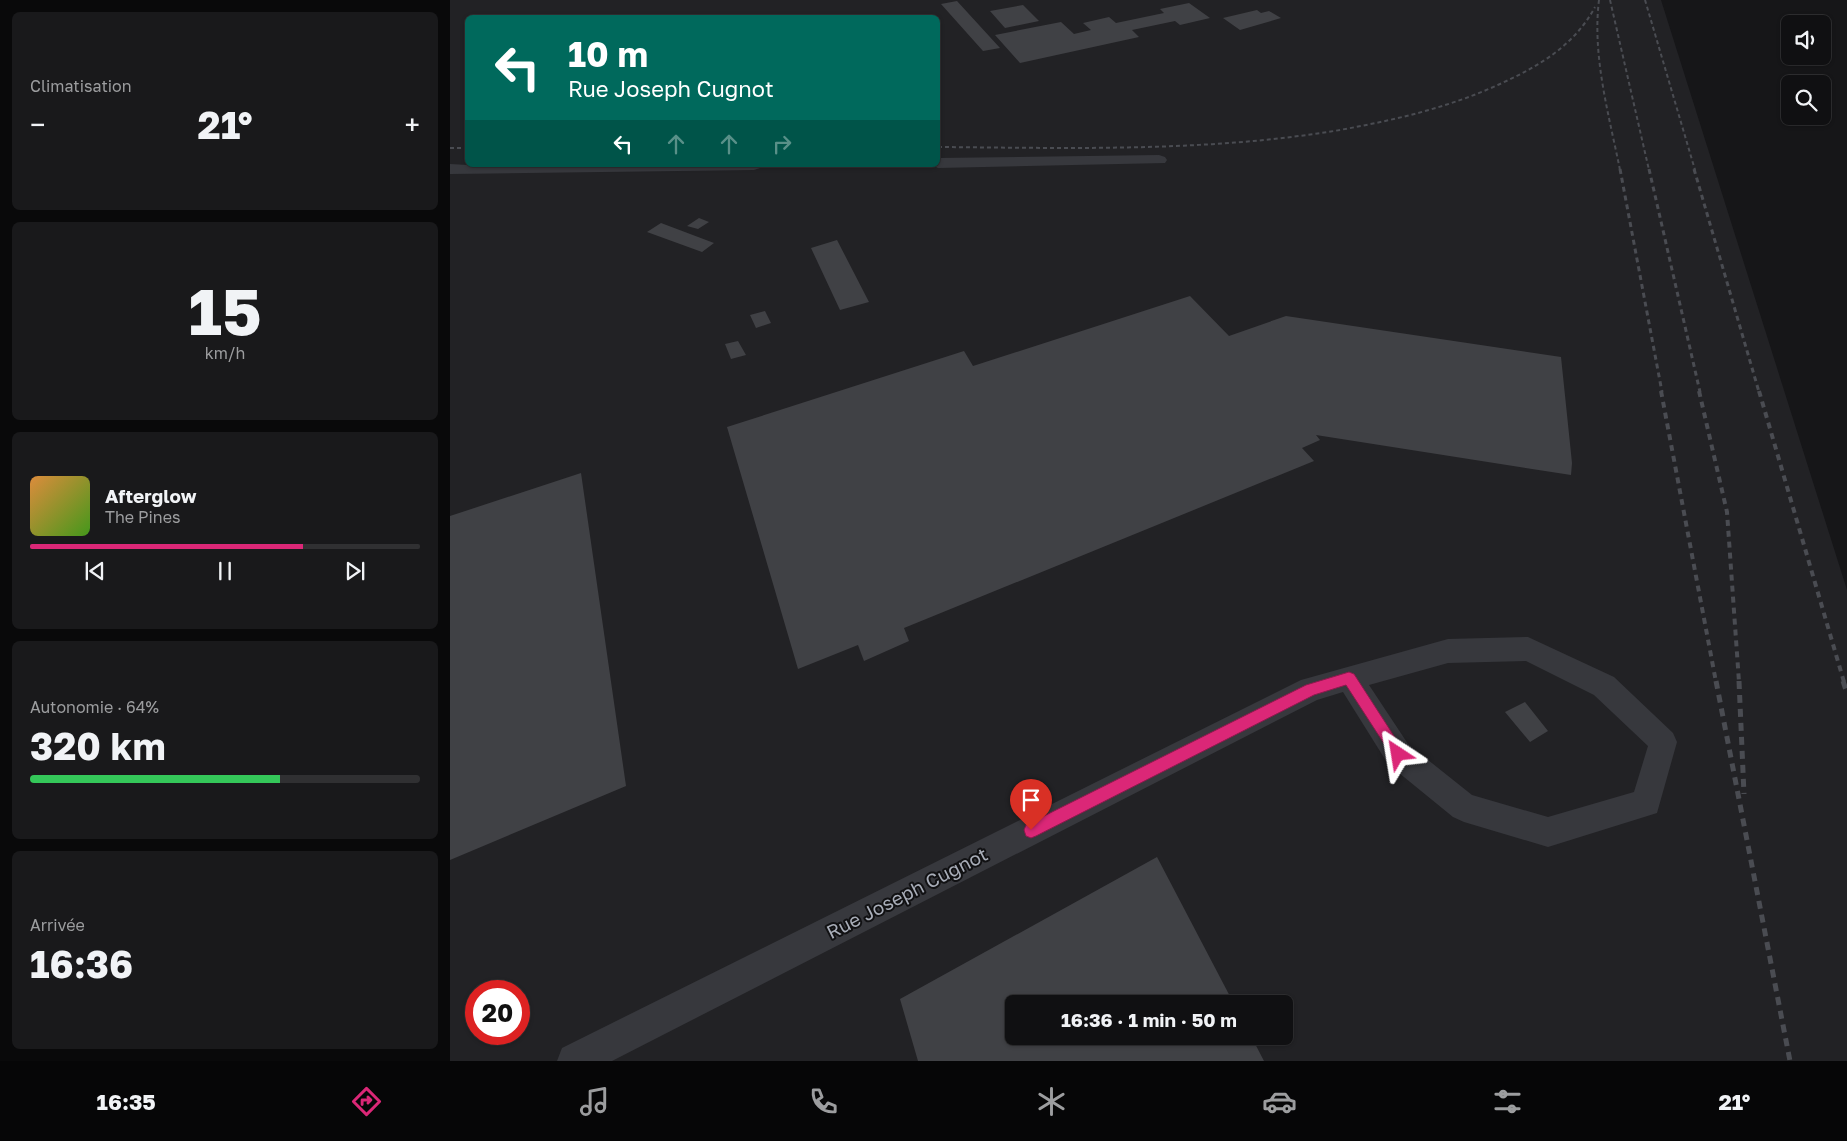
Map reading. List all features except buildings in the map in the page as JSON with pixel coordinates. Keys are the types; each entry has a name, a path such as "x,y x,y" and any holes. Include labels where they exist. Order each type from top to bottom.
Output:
{"lane":[{"path":"940,163 1159,160"},
{"path":"450,169 602,167"},
{"name":"Rue Joseph Cugnot","path":"575,1061 1302,694 1349,678 1448,651 1528,650 1604,686 1663,742 1646,803 1548,832 1464,807 1398,754 1349,678"}],"shaded area":[{"path":"450,0 1661,0 1847,590 1847,1061 450,1061"}],"railway":[{"path":"1599,0 1597,21 1600,64 1620,170"},
{"path":"1610,0 1649,170"},
{"path":"1645,0 1695,170"},
{"path":"940,147 1087,148 1186,146 1285,138 1377,123 1419,113 1460,100 1500,84 1528,70 1566,44 1577,33 1595,7"},
{"path":"450,148 465,148"},
{"path":"1620,169 1662,392"},
{"path":"1649,169 1700,392"},
{"path":"1694,169 1759,392"},
{"path":"1661,391 1716,682"},
{"path":"1699,391 1727,512 1739,682"},
{"path":"1759,391 1844,682"},
{"path":"1716,681 1790,1061"},
{"path":"1739,681 1744,794"},
{"path":"1843,681 1847,693"}],"route":[{"path":"1031,830 1311,690 1349,678 1398,754"}]}
